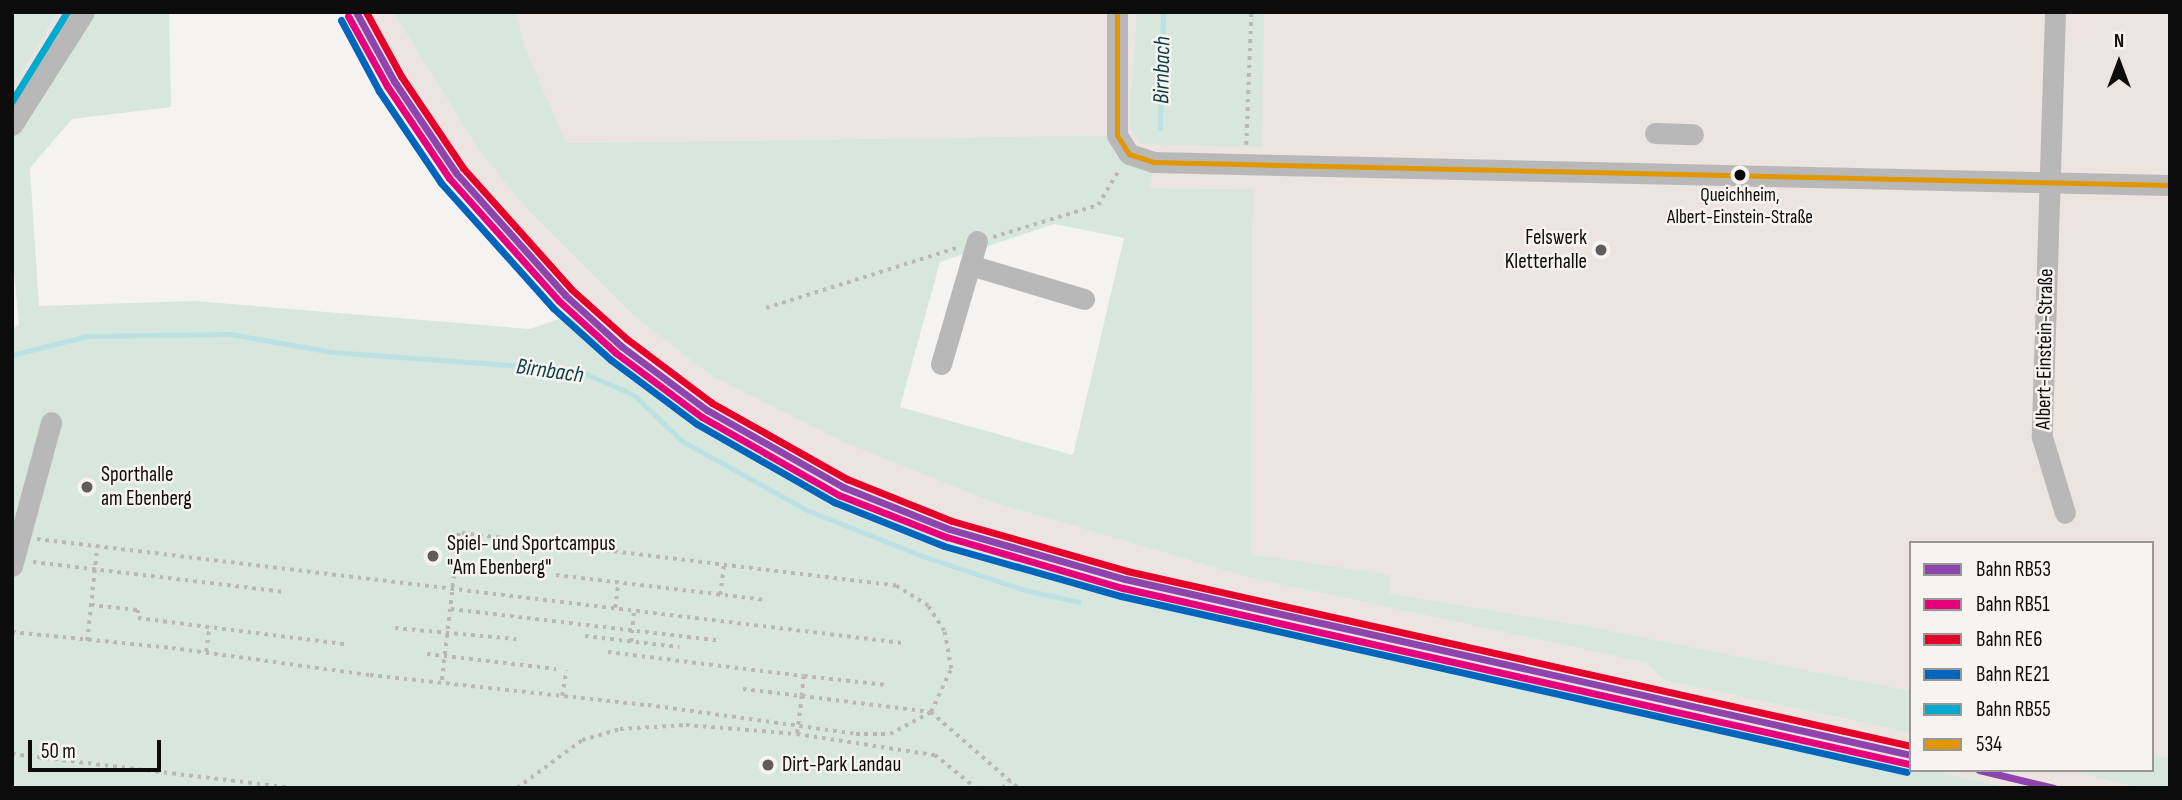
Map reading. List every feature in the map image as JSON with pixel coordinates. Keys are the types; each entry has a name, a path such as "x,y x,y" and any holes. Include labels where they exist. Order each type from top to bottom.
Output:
{"street":[{"path":"12,125 84,12"},
{"path":"1117,12 1115,127 1129,153 1153,162 2170,185"},
{"name":"Albert-Einstein-Straße","path":"2055,12 2042,437 2065,513"},
{"path":"1655,133 1693,134"},
{"path":"941,364 977,241"},
{"path":"970,265 1084,299"},
{"path":"13,563 51,422"}],"path":[{"path":"1245,164 1251,12"},
{"path":"12,632 206,652 442,683 799,724 856,734 890,734 931,712 947,684 949,651 944,631 915,594 896,586 459,533 442,683"},
{"path":"20,537 903,643"},
{"path":"87,641 97,547"},
{"path":"13,563 284,592"},
{"path":"720,595 724,564"},
{"path":"556,575 765,600"},
{"path":"615,608 618,583"},
{"path":"91,605 138,610 138,618 345,645"},
{"path":"451,609 716,640"},
{"path":"631,642 634,610"},
{"path":"206,652 209,626"},
{"path":"396,628 517,639"},
{"path":"585,636 679,648"},
{"path":"608,652 887,685"},
{"path":"427,654 556,669"},
{"path":"562,696 566,670"},
{"path":"797,734 804,676"},
{"path":"743,689 931,712 1018,788"},
{"path":"516,788 582,740 620,729 686,725 797,734 935,755 976,788"},
{"path":"12,754 294,788"},
{"path":"1002,788 1010,781"}],"shaded area":[{"path":"12,12 58,12 12,89"},
{"path":"58,12 77,12 12,117 12,89"},
{"path":"88,12 169,12 171,107 72,119 30,168 39,306 195,301 530,329 573,314 679,402 746,445 826,489 970,547 1187,602 1909,766 1909,772 1940,772 2010,788 12,788 12,329 19,325 12,249 12,129"},
{"path":"347,12 393,12 480,152 527,209 633,315 713,377 841,441 992,502 1247,577 1647,663 1663,680 1909,733 1909,766 1029,565 903,524 826,489 679,402 573,314 458,189 381,78"},
{"path":"393,12 516,12 527,53 566,143 1117,135 1153,162 1150,188 1253,189 1251,554 1390,575 1389,593 1581,625 1909,691 1909,733 1663,680 1647,663 1247,577 992,502 841,441 713,377 633,315 527,209 480,152","holes":["1054,224 1124,238 1073,455 900,407 940,262"]},
{"path":"516,12 2170,12 2170,759 2154,755 2154,541 1909,541 1909,691 1581,625 1389,593 1389,575 1251,554 1253,189 1149,188 1116,135 565,143 527,53"},
{"path":"1137,12 1264,12 1262,147 1141,144 1131,129 1130,113"},
{"path":"2154,755 2170,759 2170,788 2140,788 2075,772 2154,772"},
{"path":"1940,772 2075,772 2140,788 2010,788"}],"waterway":[{"name":"Birnbach","path":"1160,128 1163,12"},
{"name":"Birnbach","path":"12,355 87,336 230,334 332,352 578,370 634,395 682,441 809,511 922,556 1025,590 1079,602"}],"rail line":[{"name":"RB55","path":"12,101 67,12"},
{"name":"RB53","path":"356,12 394,81 456,173 565,295 621,346 707,410 843,487 949,529 1125,579 1909,755"},
{"name":"RE6","path":"366,12 401,76 463,168 571,289 627,339 712,403 847,479 952,521 1127,571 1909,746"},
{"name":"RB51","path":"348,16 387,86 449,178 559,301 616,353 702,417 839,495 947,537 1123,588 1909,764"},
{"name":"RE21","path":"341,20 379,91 441,183 553,308 611,360 697,424 834,502 944,546 1121,596 1907,772"},
{"name":"RB53","path":"1987,772 2054,788"}],"transit line":[{"name":"534","path":"1117,12 1117,135 1129,154 1153,162 2170,185"}],"place":[{"name":"Queichheim, Albert-Einstein-Straße","path":"1740,175"},
{"name":"Felswerk Kletterhalle","path":"1601,250"},
{"name":"Sporthalle am Ebenberg","path":"87,487"},
{"name":"Spiel- und Sportcampus \"Am Ebenberg\"","path":"433,556"},
{"name":"Dirt-Park Landau","path":"768,765"}]}
